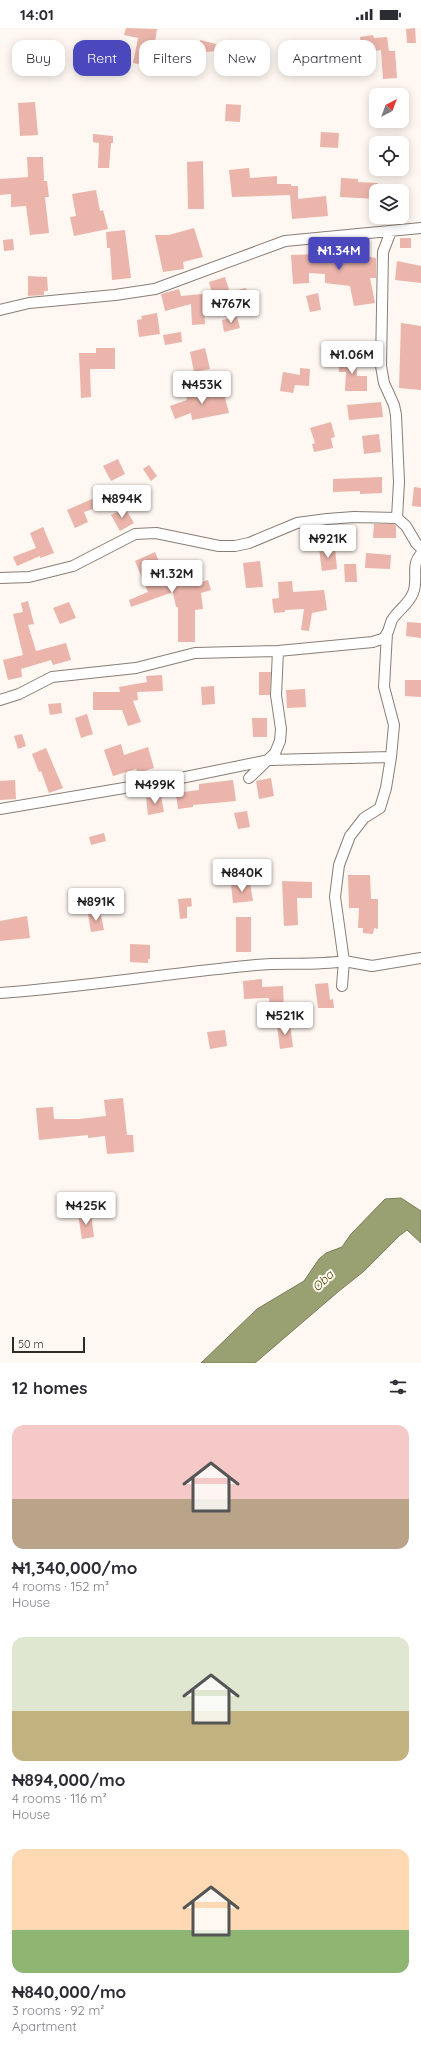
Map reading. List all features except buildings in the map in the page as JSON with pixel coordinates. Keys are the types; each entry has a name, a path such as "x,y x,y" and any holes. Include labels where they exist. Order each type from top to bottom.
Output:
{"street":[{"path":"0,310 29,303 115,295 155,289 285,241 421,228"},
{"path":"391,231 383,252 381,366 384,383 394,405 396,421 400,482 397,518"},
{"path":"0,578 29,578 73,566 135,534 146,532 187,538 219,546 235,546 249,543 297,523 354,517 397,518 406,526 416,543 421,548"},
{"path":"342,986 344,961 335,896 339,865 350,836 364,818 380,808 386,788 394,725 384,687 387,633 391,621 397,612 406,605 413,593 416,583 414,566 421,554"},
{"path":"0,700 19,694 52,677 136,668 195,652 278,651 373,642 382,639 387,633"},
{"path":"249,778 275,753 280,741 281,729 276,695 278,651"},
{"path":"0,809 171,780 269,760 391,757"},
{"path":"0,993 68,988 258,965 322,964 344,961 372,966 421,958"}],"water":[{"name":"Oba","path":"401,1198 421,1211 421,1243 407,1230 363,1272 255,1363 201,1363 257,1309 304,1281 319,1259 326,1253 342,1247 351,1234 385,1199"}]}
